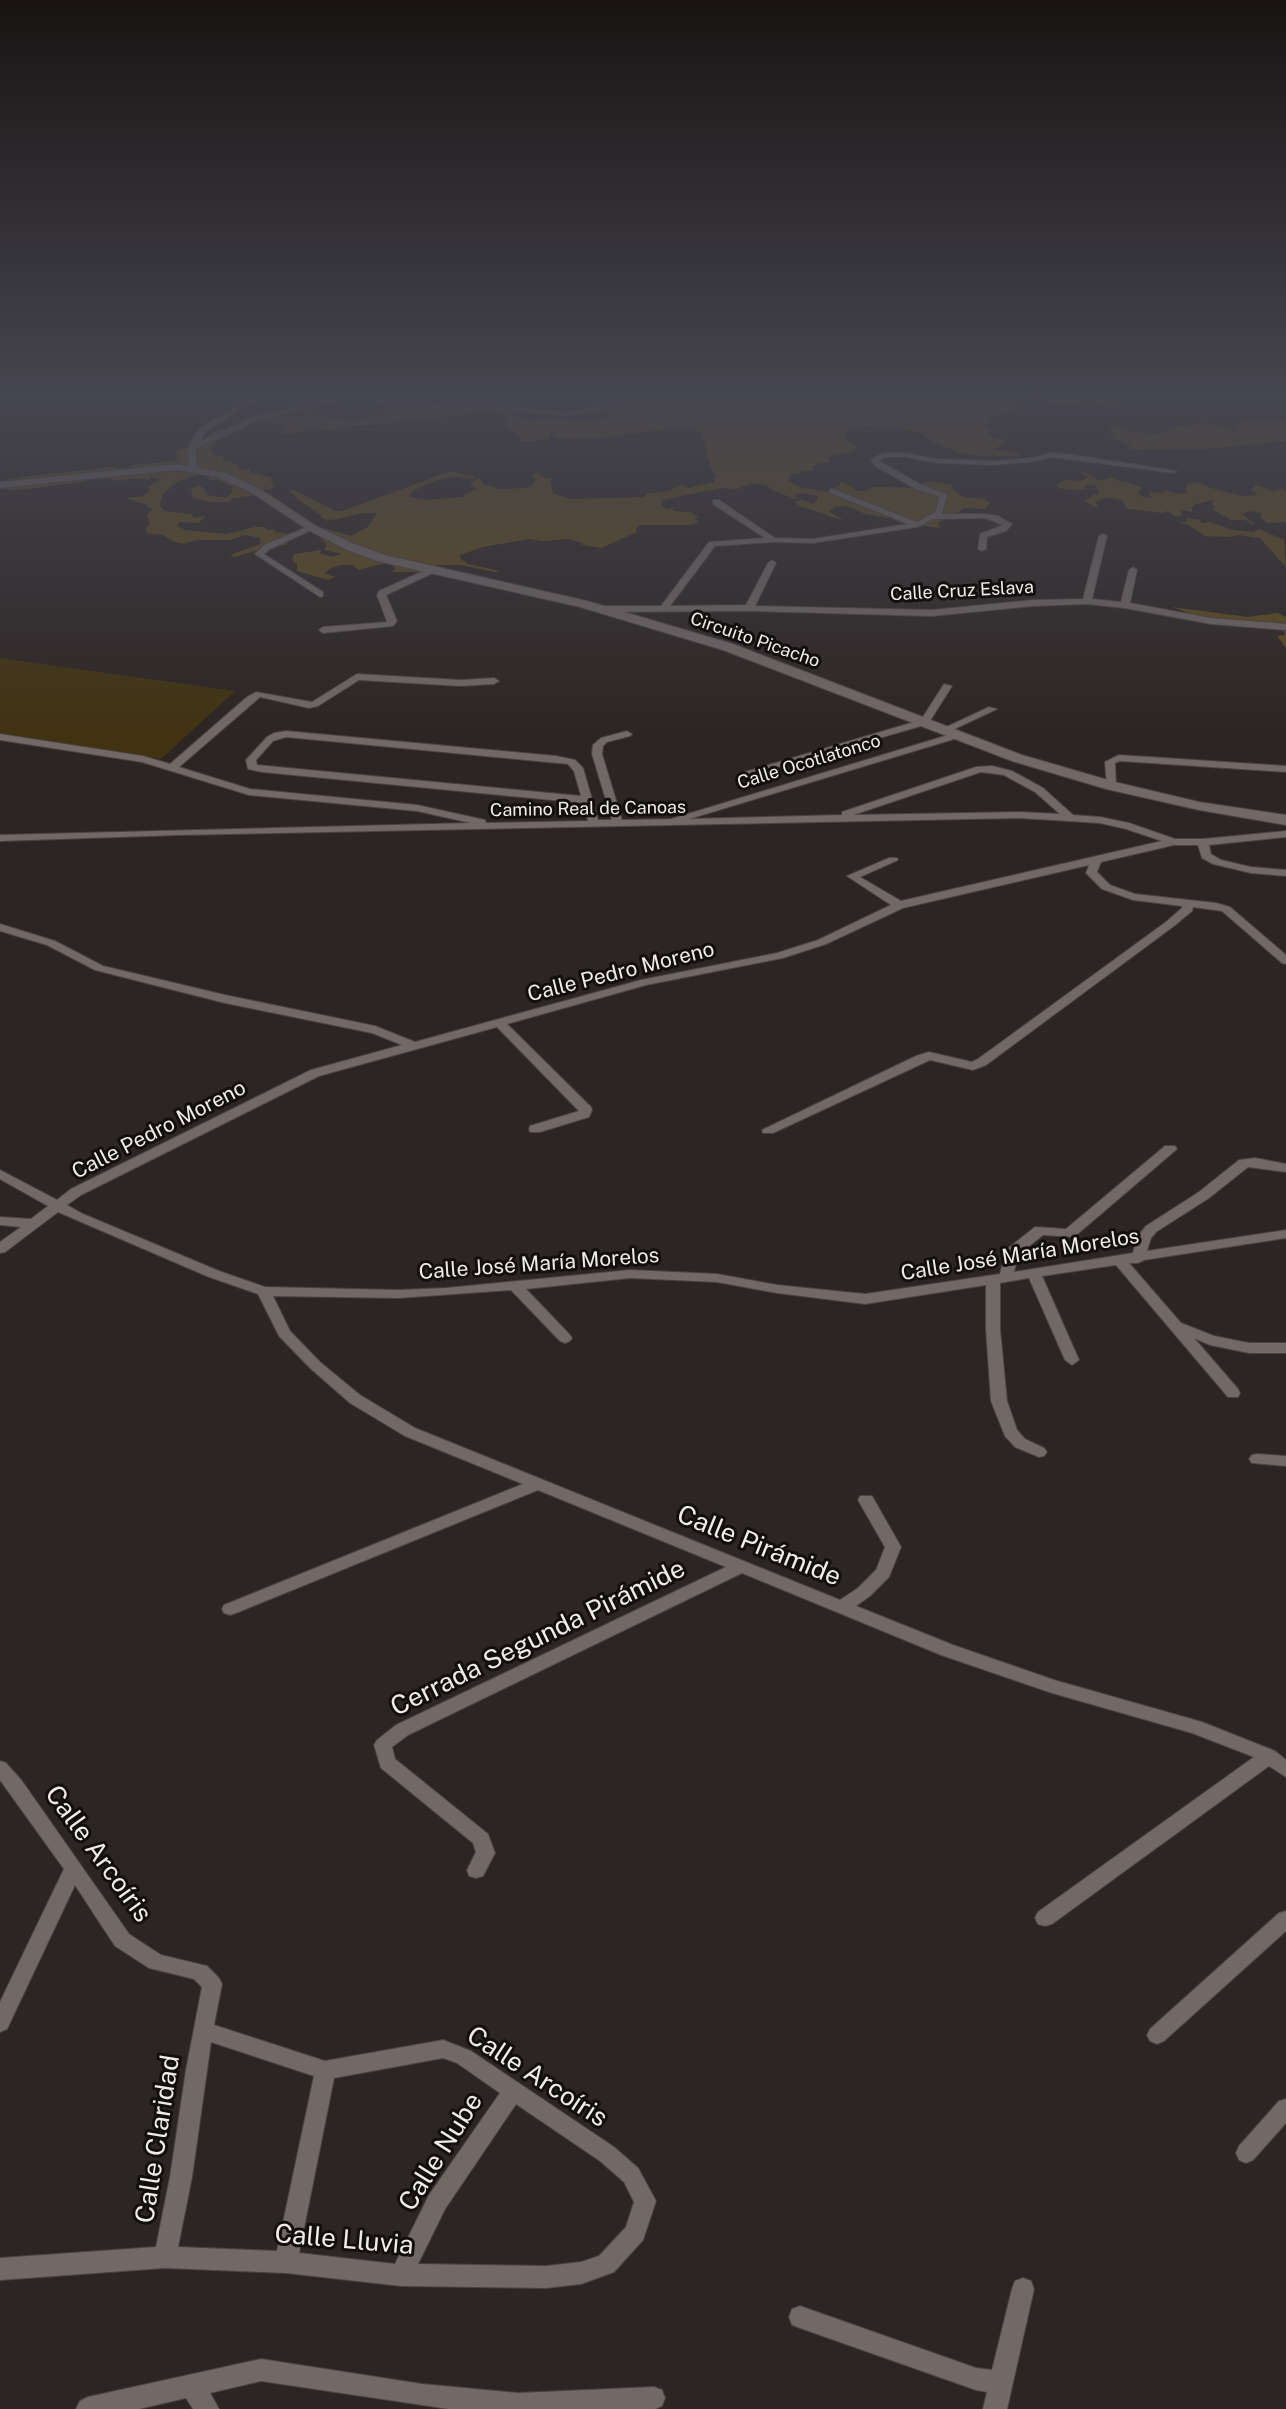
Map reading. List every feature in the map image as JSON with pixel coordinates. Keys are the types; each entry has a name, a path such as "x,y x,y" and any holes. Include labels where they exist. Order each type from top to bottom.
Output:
{"main road":[{"name":"Circuito Picacho","path":"281,507 312,528 351,548 430,570 601,609 728,647 1017,758 1111,786 1199,806 1286,820"}],"street":[{"path":"724,507 773,540"},
{"path":"873,507 917,525"},
{"path":"663,609 711,543 813,541 917,525 939,513 941,507"},
{"path":"932,517 985,516 1008,524 1003,529 986,533 983,536 982,549"},
{"path":"312,528 267,547 259,554 320,594"},
{"path":"1087,602 1103,536"},
{"path":"749,608 772,563"},
{"path":"323,630 390,624 393,621 382,593 430,570"},
{"path":"1125,605 1133,570"},
{"name":"Calle Cruz Eslava","path":"601,609 749,608 932,613 1033,603 1087,602 1125,605 1211,621 1286,627"},
{"path":"173,767 250,699 260,694 309,705 315,704 357,677 461,683 494,681"},
{"path":"743,774 925,722 947,686"},
{"name":"Calle Ocotlatonco","path":"673,824 676,819 951,732 992,709"},
{"path":"587,800 252,767 251,760 270,740 277,735 285,734 556,759 571,762 579,770 594,825"},
{"path":"618,824 597,753 598,745 604,740 627,734"},
{"path":"0,737 83,748 173,767 249,792 417,808 505,827"},
{"path":"1111,786 1110,762 1119,758 1286,769"},
{"path":"832,819 980,769 993,769 1008,773 1039,790 1070,818"},
{"name":"Camino Real de Canoas","path":"0,838 179,832 673,824 1020,815 1100,820 1129,826 1174,842"},
{"name":"Calle Pedro Moreno","path":"2,1246 76,1192 315,1073 645,982 790,952 822,942 899,905 1174,842 1203,842 1286,834"},
{"path":"1203,842 1206,856 1217,862 1251,870 1286,873"},
{"path":"893,860 852,876 899,905"},
{"path":"1096,860 1091,873 1106,887 1132,897 1226,909 1283,957"},
{"path":"768,1130 929,1056 973,1066 982,1062 1170,924 1188,909 1187,903"},
{"path":"0,927 51,944 99,968 225,999 375,1030 413,1045"},
{"path":"499,1022 586,1110 584,1114 536,1129"},
{"path":"1039,1452 1020,1443 1010,1432 999,1401 993,1329 999,1278 1011,1253 1040,1230 1069,1234 1170,1149"},
{"path":"1138,1259 1144,1238 1150,1229 1204,1195 1244,1162 1286,1168"},
{"name":"Calle José María Morelos","path":"0,1174 57,1206 214,1274 264,1291 399,1294 514,1286 630,1274 717,1278 777,1289 865,1299 1120,1262 1286,1234"},
{"path":"0,1221 34,1224"},
{"path":"1120,1262 1177,1325 1233,1394"},
{"path":"1034,1274 1072,1360"},
{"path":"514,1286 565,1338"},
{"name":"Calle Pirámide","path":"264,1291 284,1333 315,1365 355,1399 411,1432 946,1650 1052,1686 1196,1727 1269,1756 1286,1770"},
{"path":"1177,1325 1210,1340 1249,1348 1286,1348"},
{"path":"1257,1459 1286,1461"},
{"path":"230,1609 538,1484"},
{"path":"842,1607 864,1592 883,1573 893,1547 866,1500"},
{"name":"Cerrada Segunda Pirámide","path":"476,1870 486,1853 481,1839 387,1763 383,1745 402,1730 742,1566"},
{"path":"1045,1918 1269,1756"},
{"name":"Calle Arcoíris","path":"0,1768 16,1786 122,1940 156,1962 200,1972 212,1984 204,2031 325,2070 443,2049 464,2057 607,2154 631,2175 645,2202"},
{"path":"0,2023 74,1868"},
{"path":"1157,2035 1286,1918"},
{"name":"Calle Claridad","path":"165,2257 181,2177 204,2031"},
{"path":"286,2262 325,2070"},
{"name":"Calle Nube","path":"401,2275 437,2202 513,2091"},
{"path":"1246,2153 1286,2108"},
{"name":"Calle Lluvia","path":"0,2269 165,2257 286,2262 401,2275 546,2277 580,2273 606,2264 635,2233 645,2202"},
{"path":"995,2409 1023,2289"},
{"path":"800,2317 976,2379 1000,2383"},
{"path":"88,2409 261,2370 422,2395 518,2403 654,2398"},
{"path":"191,2386 207,2409"}],"shaded area":[{"path":"148,507 161,507 165,511 192,514 193,518 206,516 198,523 180,522 177,526 185,530 227,534 255,527 265,527 267,530 274,529 276,532 293,535 286,545 234,557 230,555 260,544 260,538 245,535 230,540 196,540 184,544 172,541 163,535 147,533 146,529 150,523 147,516 152,509"},
{"path":"310,507 328,507 342,511 352,507 664,507 673,508 673,511 689,512 697,516 698,518 694,518 698,522 692,525 640,525 636,532 602,548 582,545 583,543 569,539 543,541 529,539 483,547 460,555 461,559 468,564 500,571 495,572 460,565 431,565 430,570 420,572 392,572 395,568 391,564 381,564 359,570 353,565 341,565 325,573 335,577 328,580 297,571 297,564 292,561 294,554 321,550 320,553 332,557 342,554 324,550 327,545 316,533 326,529 351,536 368,527 377,513 363,513 332,520 323,519"},
{"path":"804,507 834,507 829,512 845,521"},
{"path":"851,507 986,507 988,509 964,508 955,514 940,514 935,518 944,522 938,522 940,528 898,522 904,516 887,509 881,510 887,514 888,518 865,514"},
{"path":"1127,507 1192,507 1192,512 1180,510 1182,515 1177,517 1167,511 1162,513"},
{"path":"1214,507 1286,507 1286,522 1268,523 1261,518 1261,513 1250,511 1242,514 1254,524 1252,525 1246,520 1231,520 1213,510"},
{"path":"1186,518 1202,520 1200,521 1202,523 1210,522 1233,530 1253,532 1259,529 1284,540 1286,567 1260,538 1238,535 1205,536 1188,525 1180,523 1188,521"},
{"path":"1172,607 1248,617 1278,613 1286,617 1286,648 1277,636 1285,635 1283,629 1276,624 1259,622 1245,627 1233,621 1195,615"},
{"path":"0,658 235,691 161,759 0,733"}]}
